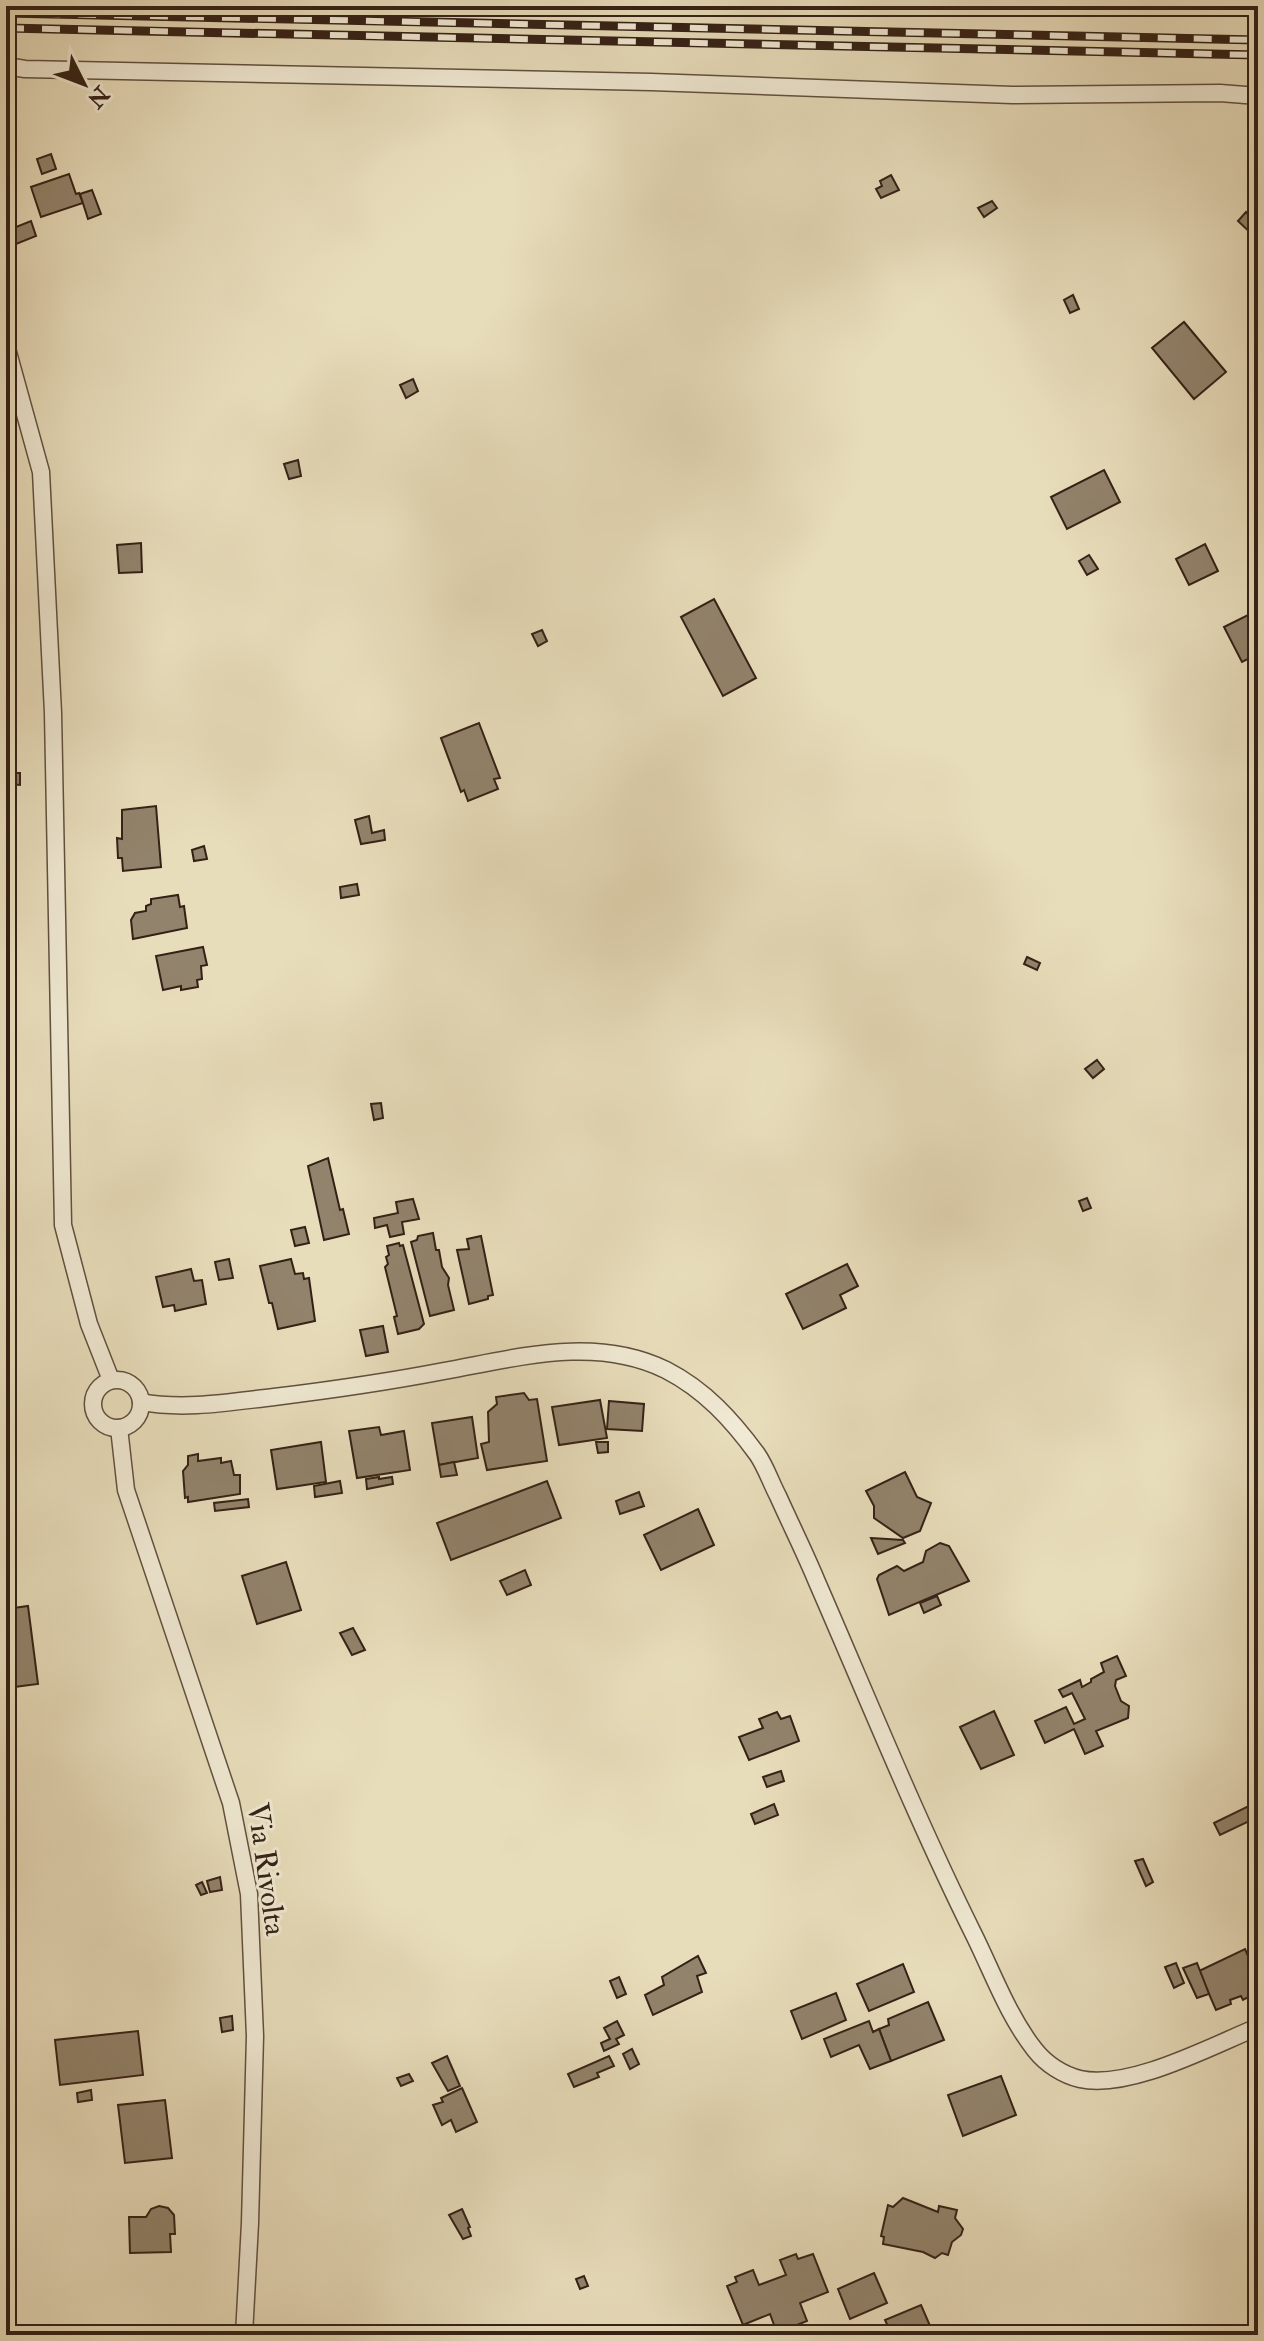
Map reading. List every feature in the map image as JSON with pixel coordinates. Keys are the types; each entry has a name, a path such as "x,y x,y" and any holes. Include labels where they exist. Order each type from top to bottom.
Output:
{"street":[{"path":"6,66 25,69 651,82 1012,95 1220,93 1258,96"},
{"path":"6,77 25,69"},
{"path":"6,345 41,472 53,713 63,1225 89,1324 111,1380"},
{"path":"141,1402 159,1405 220,1403 374,1385 538,1354 574,1351 634,1357 666,1370 720,1407 760,1458 953,1894 1009,2006 1036,2052 1055,2068 1077,2079 1102,2082 1151,2071 1258,2027"},
{"path":"119,1379 133,1385 141,1402 134,1421 119,1428 103,1424 93,1411 94,1394 98,1387 111,1380 119,1379"},
{"name":"Via Rivolta","path":"119,1428 126,1490 231,1803 249,1894 255,2036 244,2335"}],"building":[{"path":"51,154 56,169 42,174 37,159"},
{"path":"69,174 83,203 41,217 31,187"},
{"path":"891,175 899,190 881,198 876,189 882,186 880,181"},
{"path":"92,190 101,214 88,219 80,194"},
{"path":"992,201 997,208 984,217 978,208"},
{"path":"1246,212 1257,224 1254,228 1258,232 1258,240 1238,221"},
{"path":"31,221 36,236 6,248 6,231"},
{"path":"1073,295 1079,309 1070,313 1064,300"},
{"path":"1184,322 1226,372 1194,399 1152,348"},
{"path":"413,379 418,391 406,398 400,385"},
{"path":"298,460 301,476 289,479 284,464"},
{"path":"1104,470 1120,502 1067,529 1051,497"},
{"path":"141,543 142,572 119,573 117,545"},
{"path":"1205,544 1218,571 1189,585 1176,559"},
{"path":"1089,555 1098,569 1087,575 1079,561"},
{"path":"714,599 756,678 723,696 681,617"},
{"path":"1258,610 1258,654 1242,662 1224,627"},
{"path":"542,630 547,641 538,646 532,634"},
{"path":"479,723 500,778 494,779 498,789 468,801 464,790 461,792 441,738"},
{"path":"10,773 20,773 20,785 11,784"},
{"path":"156,806 161,867 123,871 122,858 118,858 117,838 122,839 122,810"},
{"path":"369,816 372,833 384,830 385,840 361,844 355,820"},
{"path":"204,846 207,859 194,861 192,850"},
{"path":"357,884 359,895 341,898 340,887"},
{"path":"178,895 180,907 184,906 187,928 133,939 131,920 135,913 146,911 151,899"},
{"path":"203,947 207,965 201,966 202,979 197,980 198,987 181,990 181,986 163,990 156,956"},
{"path":"1027,957 1040,963 1037,970 1024,964"},
{"path":"1097,1060 1104,1069 1093,1078 1085,1069"},
{"path":"381,1103 383,1118 374,1120 371,1104"},
{"path":"328,1158 349,1234 324,1240 308,1166"},
{"path":"1087,1198 1091,1208 1083,1211 1079,1201"},
{"path":"413,1199 419,1219 402,1222 404,1234 390,1237 387,1225 375,1228 374,1218 398,1213 396,1202"},
{"path":"305,1227 309,1243 295,1246 291,1230"},
{"path":"433,1233 442,1267 449,1278 454,1310 430,1316 411,1242 418,1236"},
{"path":"481,1236 493,1295 469,1304 457,1250 469,1249 467,1239"},
{"path":"403,1245 424,1324 419,1329 398,1334 394,1317 397,1316 385,1267 389,1255 387,1246"},
{"path":"229,1259 233,1278 219,1280 215,1262"},
{"path":"291,1259 295,1274 303,1273 304,1279 309,1278 315,1321 278,1329 260,1266"},
{"path":"847,1264 858,1286 840,1295 846,1308 803,1329 786,1294"},
{"path":"191,1269 194,1281 202,1280 206,1304 175,1311 174,1305 163,1307 156,1277"},
{"path":"383,1326 388,1352 366,1356 360,1330"},
{"path":"524,1393 529,1400 537,1399 547,1461 487,1470 481,1444 489,1442 488,1412 497,1404 496,1397"},
{"path":"600,1400 607,1438 559,1445 552,1407"},
{"path":"609,1401 644,1404 642,1431 607,1429"},
{"path":"472,1417 478,1458 439,1465 432,1423"},
{"path":"379,1427 381,1435 404,1431 410,1470 357,1478 349,1431"},
{"path":"321,1442 326,1482 277,1489 271,1450"},
{"path":"596,1442 608,1442 608,1452 598,1453"},
{"path":"198,1454 198,1461 221,1458 221,1463 231,1461 234,1475 240,1475 240,1494 188,1502 183,1471 188,1465 188,1456"},
{"path":"454,1462 457,1475 441,1477 439,1465"},
{"path":"905,1472 917,1497 931,1503 920,1531 903,1538 874,1518 874,1506 866,1491"},
{"path":"392,1477 393,1484 367,1489 366,1479"},
{"path":"340,1481 342,1493 315,1497 314,1486"},
{"path":"547,1481 561,1518 451,1560 437,1523"},
{"path":"639,1492 644,1506 620,1514 616,1501"},
{"path":"248,1499 249,1507 215,1511 214,1503"},
{"path":"698,1509 714,1545 661,1570 644,1535"},
{"path":"871,1538 903,1540 905,1543 878,1554"},
{"path":"940,1543 949,1546 969,1581 889,1615 877,1579 879,1575 897,1566 904,1571 923,1562 926,1551"},
{"path":"286,1562 301,1610 257,1624 242,1576"},
{"path":"525,1570 531,1585 507,1595 500,1581"},
{"path":"937,1596 941,1605 924,1613 920,1603"},
{"path":"28,1606 38,1684 6,1688 6,1609"},
{"path":"353,1628 365,1650 352,1655 340,1633"},
{"path":"1117,1656 1126,1676 1116,1680 1115,1686 1121,1701 1129,1706 1128,1718 1096,1731 1103,1746 1085,1754 1074,1729 1045,1743 1035,1721 1066,1707 1074,1724 1085,1719 1072,1693 1063,1697 1059,1690 1080,1680 1082,1687 1091,1682 1104,1672 1101,1663"},
{"path":"994,1711 1014,1755 981,1769 960,1727"},
{"path":"777,1712 781,1719 790,1716 799,1741 749,1760 739,1737 763,1728 759,1719"},
{"path":"781,1771 784,1781 767,1787 763,1777"},
{"path":"1257,1802 1258,1817 1220,1835 1214,1823"},
{"path":"774,1804 778,1815 755,1824 751,1814"},
{"path":"1143,1859 1153,1882 1146,1886 1135,1861"},
{"path":"220,1877 222,1890 210,1892 207,1881"},
{"path":"202,1882 207,1893 201,1895 196,1885"},
{"path":"1245,1949 1258,1979 1258,1992 1243,2000 1241,1996 1230,2000 1231,2004 1216,2010 1199,1971"},
{"path":"698,1956 706,1973 697,1976 702,1992 653,2015 645,1995 664,1985 662,1977"},
{"path":"1176,1963 1184,1983 1174,1988 1165,1967"},
{"path":"1197,1963 1209,1994 1197,1998 1183,1968"},
{"path":"903,1964 914,1992 869,2011 857,1984"},
{"path":"619,1977 626,1994 617,1998 610,1981"},
{"path":"836,1993 846,2020 802,2039 791,2011"},
{"path":"928,2002 944,2040 891,2061 879,2029 889,2025 888,2019"},
{"path":"232,2016 233,2030 222,2032 220,2018"},
{"path":"617,2021 624,2035 616,2039 619,2044 604,2051 601,2043 610,2039 604,2028"},
{"path":"869,2021 873,2032 879,2029 891,2061 870,2069 859,2045 831,2057 824,2039"},
{"path":"138,2031 143,2075 60,2085 55,2040"},
{"path":"632,2049 639,2064 630,2069 623,2054"},
{"path":"447,2056 460,2086 448,2091 432,2063"},
{"path":"609,2056 614,2066 597,2073 599,2077 574,2087 568,2074"},
{"path":"409,2074 413,2081 401,2086 397,2078"},
{"path":"1001,2076 1016,2115 963,2136 948,2095"},
{"path":"462,2088 477,2122 456,2132 451,2120 442,2125 433,2105 443,2102 441,2098"},
{"path":"91,2090 92,2100 78,2102 77,2093"},
{"path":"165,2100 172,2158 125,2163 118,2105"},
{"path":"903,2198 938,2212 939,2206 957,2210 955,2218 963,2229 952,2242 948,2255 942,2253 935,2258 923,2252 883,2244 884,2237 881,2236 888,2205 893,2207"},
{"path":"159,2206 168,2208 174,2215 175,2234 170,2234 171,2252 130,2253 129,2217 146,2217 151,2209"},
{"path":"462,2209 471,2236 463,2239 449,2215"},
{"path":"796,2254 798,2259 813,2254 828,2292 800,2303 807,2321 777,2333 770,2314 743,2325 727,2286 737,2282 735,2277 753,2270 759,2285 786,2275 780,2260"},
{"path":"874,2273 887,2303 850,2319 838,2289"},
{"path":"584,2276 588,2286 580,2289 576,2279"},
{"path":"921,2305 934,2335 892,2335 885,2320"}],"railway":[{"path":"6,13 1258,40"},
{"path":"6,28 1258,55"}]}
